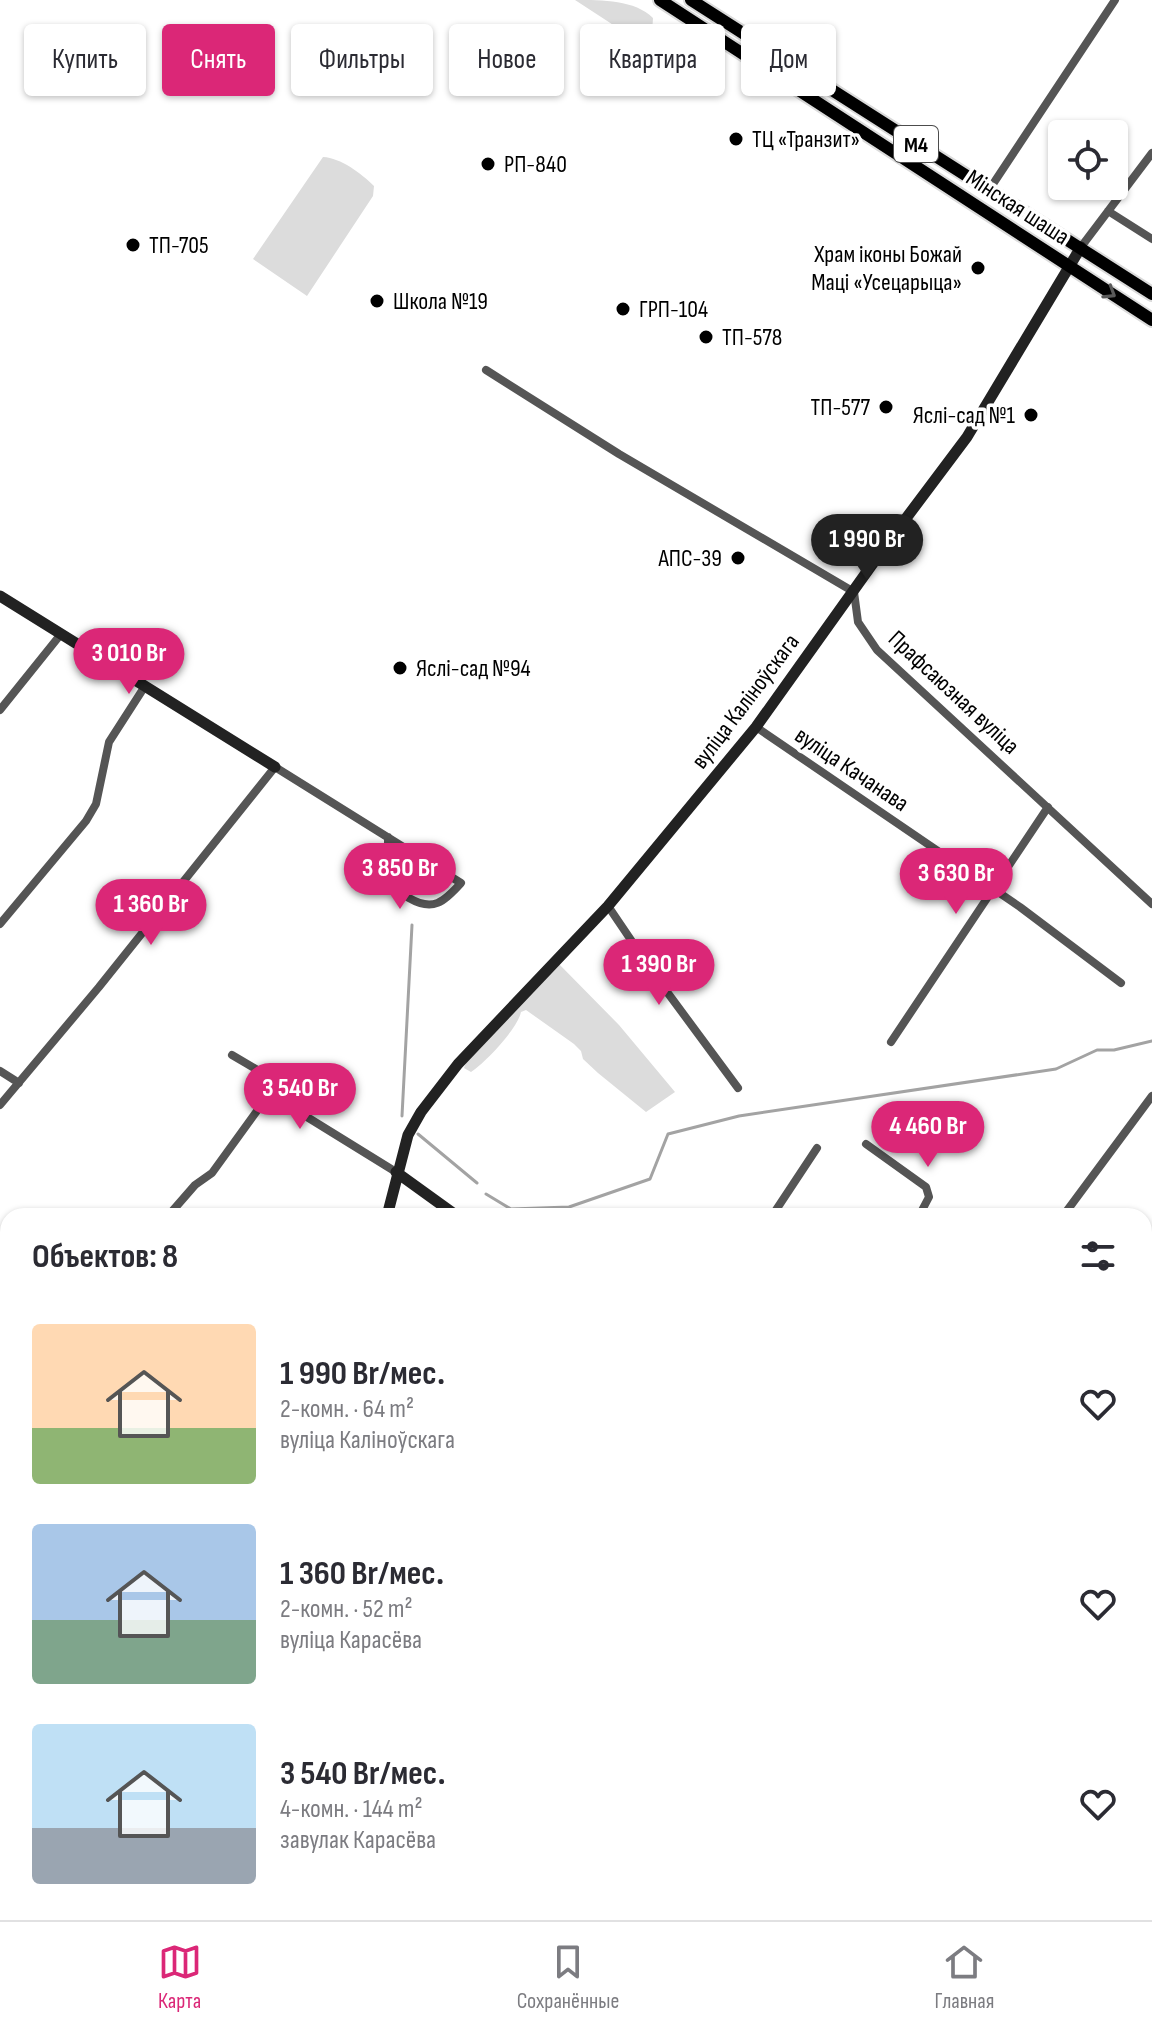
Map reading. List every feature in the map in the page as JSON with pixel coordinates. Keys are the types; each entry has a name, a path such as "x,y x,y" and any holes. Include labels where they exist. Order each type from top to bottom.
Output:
{"main road":[{"name":"Мінская шаша","path":"660,0 1152,320"},
{"name":"Мінская шаша","path":"691,0 1152,294"},
{"name":"вуліца Каліноўскага","path":"389,1208 408,1135 421,1112 458,1064 608,906 756,727 967,437 1081,247"},
{"path":"0,596 275,767"},
{"path":"396,1172 446,1208"}],"street":[{"path":"989,190 1115,0"},
{"name":"вуліца Каліноўскага","path":"1081,247 1152,153"},
{"path":"1108,211 1152,239"},
{"path":"486,370 612,450 854,592"},
{"name":"Прафсаюзная вуліца","path":"854,592 858,622 877,650 1152,904"},
{"path":"0,710 61,634"},
{"path":"0,924 86,821 96,804 109,742 145,686"},
{"name":"вуліца Качанава","path":"756,727 993,890 1121,983"},
{"path":"0,1105 275,767 388,837 461,883 452,893 430,906 423,906 400,893 394,886 388,837"},
{"path":"891,1042 1048,807"},
{"path":"608,906 738,1088"},
{"path":"232,1055 271,1078 273,1096"},
{"path":"0,1071 19,1083"},
{"path":"273,1096 396,1172"},
{"path":"175,1208 195,1185 212,1173 262,1104 273,1096"},
{"path":"1069,1208 1152,1096"},
{"path":"866,1144 926,1187 929,1197 923,1208"},
{"path":"777,1208 817,1148"}],"shaded area":[{"path":"575,0 628,4 653,18 653,24 612,24"},
{"path":"323,157 344,163 363,176 374,186 373,196 307,296 253,259"},
{"path":"558,963 619,1025 675,1092 646,1112 583,1059 581,1051 574,1044 526,1010 521,1012 508,1036 484,1061 471,1072 464,1068 475,1051"}],"waterway":[{"path":"402,1116 412,925"},
{"path":"540,1208 569,1207 650,1179 668,1134 739,1116 1056,1069 1097,1050 1114,1050 1152,1041"},
{"path":"418,1134 477,1183"},
{"path":"486,1194 509,1208"}],"place":[{"name":"ТЦ «Транзит»","path":"736,139"},
{"name":"РП-840","path":"488,164"},
{"name":"ТП-705","path":"133,245"},
{"name":"Храм іконы Божай Маці «Усецарыца»","path":"978,268"},
{"name":"Школа №19","path":"377,301"},
{"name":"ГРП-104","path":"623,309"},
{"name":"ТП-578","path":"706,337"},
{"name":"ТП-577","path":"886,407"},
{"name":"Яслі-сад №1","path":"1031,415"},
{"name":"АПС-39","path":"738,558"},
{"name":"Яслі-сад №94","path":"400,668"}]}
